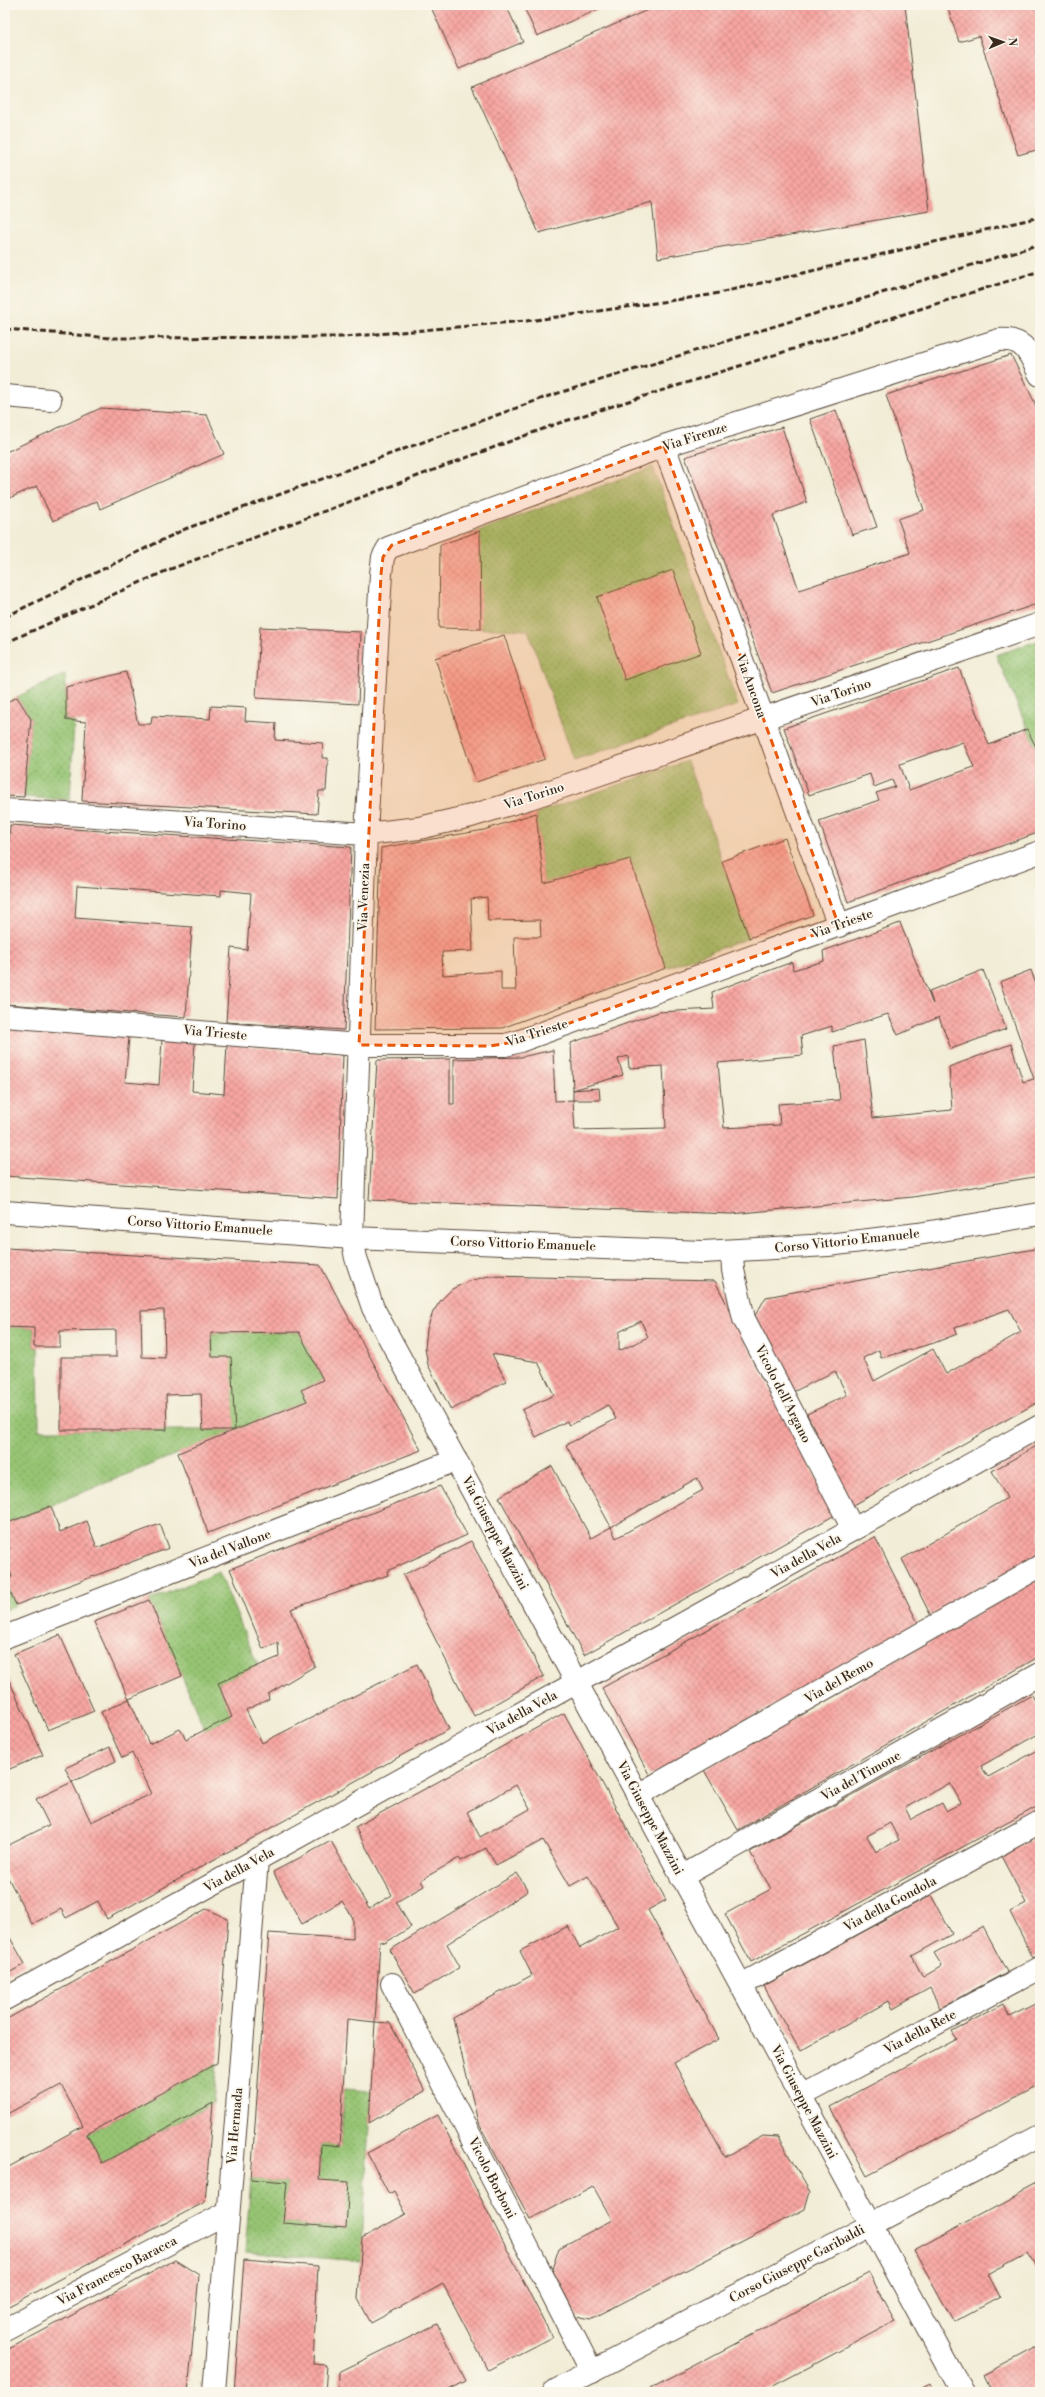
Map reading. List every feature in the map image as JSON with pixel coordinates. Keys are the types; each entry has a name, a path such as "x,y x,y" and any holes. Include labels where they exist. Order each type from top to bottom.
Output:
{"street":[{"name":"Via Firenze","path":"383,557 392,545 664,446 999,340 1017,341 1027,350 1040,375"},
{"path":"5,396 50,400"},
{"name":"Via Ancona","path":"664,446 839,926"},
{"name":"Via Venezia","path":"352,1238 366,834 380,574 383,557"},
{"name":"Via Torino","path":"5,810 366,834 419,828 471,816 764,720 1040,624"},
{"name":"Via Trieste","path":"5,1016 359,1045 490,1046 520,1041 1040,852"},
{"name":"Corso Vittorio Emanuele","path":"5,1212 352,1238 732,1252 851,1242 1040,1214"},
{"name":"Via Giuseppe Mazzini","path":"352,1238 356,1258 373,1308 962,2392"},
{"name":"Vicolo dell'Argano","path":"732,1252 733,1270 744,1319 853,1529"},
{"name":"Via della Vela","path":"5,1999 1040,1426"},
{"name":"Via del Vallone","path":"5,1637 456,1460"},
{"name":"Via del Remo","path":"638,1795 1040,1566"},
{"name":"Via del Timone","path":"681,1877 1040,1674"},
{"name":"Via della Gondola","path":"741,1985 1040,1822"},
{"name":"Via Hermada","path":"214,2392 257,1860"},
{"name":"Via della Rete","path":"801,2096 1040,1968"},
{"name":"Vicolo Borboni","path":"392,1984 592,2372"},
{"name":"Corso Giuseppe Garibaldi","path":"553,2392 1040,2136"},
{"name":"Via Francesco Baracca","path":"5,2330 228,2212"}],"highlighted area":[{"path":"664,446 839,926 520,1041 490,1046 359,1045 381,574 383,557 392,545"}],"green space":[{"path":"653,467 738,705 574,760 528,630 462,628 462,537"},
{"path":"1040,640 1040,755 1039,755 996,655"},
{"path":"65,674 66,720 74,721 70,800 24,797 31,719 17,697"},
{"path":"687,761 749,938 666,968 630,859 544,883 536,813"},
{"path":"5,1327 34,1328 34,1347 38,1347 39,1430 234,1430 212,1357 211,1333 299,1332 323,1380 302,1390 307,1401 5,1524"},
{"path":"5,1558 12,1577 5,1580"},
{"path":"219,1572 258,1666 218,1683 232,1717 205,1730 149,1600"},
{"path":"5,1580 16,1605 5,1610"},
{"path":"217,2063 213,2103 102,2163 87,2134"},
{"path":"344,2089 371,2091 361,2261 245,2252 251,2179 287,2182 284,2223 346,2228 319,2180 321,2144 340,2145"}],"building":[{"path":"430,5 506,5 523,42 459,69"},
{"path":"523,5 608,5 537,36"},
{"path":"659,5 905,5 929,211 658,258 652,202 539,233 472,87"},
{"path":"947,5 1040,5 1040,149 1018,155 979,36 959,42"},
{"path":"1011,355 1040,413 1040,603 772,693 685,457 782,427 807,502 773,515 799,590 910,553 898,519 924,510 886,395"},
{"path":"101,408 207,415 224,454 100,509 97,501 53,521 37,486 5,500 5,449 6,452"},
{"path":"836,410 877,527 852,535 810,419"},
{"path":"480,531 481,629 439,628 440,545"},
{"path":"673,570 701,653 625,680 597,597"},
{"path":"260,627 361,632 358,704 256,698"},
{"path":"504,635 545,759 476,782 435,658"},
{"path":"959,668 989,745 1027,729 1040,755 1040,832 848,902 819,821 879,800 876,793 895,787 892,780 874,787 870,774 809,795 784,728","holes":["963,742 974,767 909,790 900,764"]},
{"path":"126,672 138,724 151,724 152,716 210,719 211,706 246,708 245,721 276,723 275,740 323,743 322,758 328,758 326,791 319,791 317,814 82,801 86,722 66,720 66,687"},
{"path":"17,697 31,719 24,797 5,796 5,703"},
{"path":"536,813 544,883 630,859 666,968 502,1028 375,1029 381,848 484,830","holes":["487,897 488,921 540,920 541,937 514,937 516,990 501,990 501,971 443,975 442,952 473,951 471,899"]},
{"path":"10,825 351,847 344,1030 226,1022 231,948 247,950 251,893 221,890 221,896 77,886 75,918 192,927 186,1017 5,1004 5,917"},
{"path":"785,838 813,915 749,938 722,861"},
{"path":"900,923 933,1004 929,991 983,970 1006,1029 951,1049 939,1017 898,1035 888,1014 832,1032 832,1026 801,1036 803,1055 718,1063 724,1128 780,1125 778,1104 840,1100 834,1046 864,1040 873,1118 952,1110 949,1067 1011,1044 1023,1082 1034,1079 1000,982 1031,970 1040,996 1040,1176 913,1197 731,1214 369,1200 377,1060 450,1059 450,1104 454,1104 454,1059 521,1057 553,1050 555,1101 573,1100 575,1130 666,1128 663,1066 629,1068 628,1056 618,1059 623,1075 573,1090 571,1043 659,1012 714,1009 712,992 792,962 793,970 824,961 823,951"},
{"path":"5,1026 129,1037 125,1082 159,1085 162,1040 195,1043 192,1091 224,1094 227,1045 343,1055 338,1199 5,1176"},
{"path":"599,1088 600,1100 573,1100 573,1090"},
{"path":"5,1248 320,1265 421,1450 208,1533 178,1453 235,1430 203,1430 201,1394 166,1395 167,1430 61,1430 61,1357 116,1357 116,1330 60,1331 60,1347 34,1347 34,1328 5,1327","holes":["164,1310 165,1358 142,1357 141,1311","299,1332 323,1380 301,1390 307,1401 235,1430 231,1357 212,1357 211,1333"]},
{"path":"1040,1248 1040,1401 852,1506 807,1414 847,1395 835,1371 791,1393 753,1319 766,1297","holes":["1009,1309 1021,1332 946,1374 933,1349 874,1381 863,1358 879,1350 881,1358 934,1343 957,1334 955,1328"]},
{"path":"489,1276 715,1281 835,1515 584,1655 499,1497 552,1466 591,1538 611,1527 566,1445 616,1419 608,1405 569,1426 567,1421 536,1437 522,1410 554,1395 538,1362 492,1354 506,1381 451,1410 428,1365 425,1348 427,1329 433,1312 441,1300 452,1289 469,1281","holes":["641,1321 648,1337 619,1351 619,1332","697,1478 703,1490 616,1538 611,1527"]},
{"path":"1040,1444 1040,1553 931,1616 902,1559 1007,1498 992,1471"},
{"path":"440,1486 467,1535 387,1571 388,1575 291,1609 315,1666 268,1694 269,1699 246,1710 262,1743 417,1664 449,1729 107,1919 98,1901 66,1918 61,1909 32,1924 5,1872 5,1847 49,1825 36,1799 72,1782 91,1822 151,1794 132,1753 122,1758 101,1712 129,1699 149,1744 180,1729 186,1739 232,1717 218,1683 279,1657 278,1643 263,1649 230,1569"},
{"path":"51,1506 60,1532 87,1521 97,1548 160,1524 169,1548 16,1605 5,1580 12,1577 5,1558 5,1552 10,1549 5,1537 5,1524"},
{"path":"875,1537 918,1623 650,1776 602,1688"},
{"path":"471,1541 544,1676 474,1716 403,1575"},
{"path":"1040,1578 1040,1656 738,1830 704,1770"},
{"path":"149,1600 182,1676 129,1699 94,1622"},
{"path":"60,1635 94,1711 48,1730 14,1654"},
{"path":"5,1671 43,1755 5,1771"},
{"path":"1032,1695 1040,1710 1040,1733 981,1766 988,1777 1040,1749 1040,1805 751,1962 725,1914 771,1889 750,1852","holes":["950,1783 961,1803 946,1811 942,1803 911,1819 905,1808","890,1823 899,1840 876,1852 867,1836"]},
{"path":"564,1713 666,1900 648,1910 719,2039 674,2063 725,2157 763,2136 778,2137 810,2192 805,2209 591,2319 576,2316 552,2269 559,2248 612,2220 593,2186 530,2219 478,2122 453,2018 532,1975 520,1951 568,1926 580,1948 618,1927 588,1876 570,1886 543,1840 496,1865 486,1848 461,1861 459,1858 421,1880 424,1886 396,1902 411,1927 385,1943 380,1941 375,2022 347,2019 340,2146 321,2144 319,2180 349,2182 346,2228 283,2223 287,2182 251,2179 269,1933 353,1939 353,1918 342,1901 302,1924 273,1872 331,1841 369,1909 392,1895 355,1827","holes":["516,1785 530,1809 480,1837 467,1812"]},
{"path":"110,1747 116,1761 72,1782 65,1768"},
{"path":"1040,1835 1040,1954 1033,1958 1010,1912 1026,1903 1001,1856"},
{"path":"517,1873 528,1891 447,1944 460,1967 415,1994 390,1950"},
{"path":"931,1895 952,1934 912,1956 923,1977 942,1966 934,1953 983,1927 1007,1972 940,2008 930,1988 893,2009 889,2001 800,2051 764,1986"},
{"path":"206,1909 228,1919 217,2063 87,2134 102,2163 213,2103 205,2202 5,2308 5,2169 83,2126 61,2085 5,2115 5,2020"},
{"path":"5,1929 25,1964 5,1975"},
{"path":"1040,2001 1040,2085 867,2176 830,2107 957,2039 952,2031 1004,2004 1010,2016"},
{"path":"375,2022 390,2023 425,2091 369,2123"},
{"path":"438,2115 552,2337 488,2370 443,2284 371,2323 358,2299 362,2238 406,2214 394,2191 389,2194 367,2153"},
{"path":"1040,2183 1040,2274 1027,2253 988,2274 1000,2297 954,2322 914,2250"},
{"path":"175,2260 199,2275 188,2392 5,2392 5,2351"},
{"path":"244,2260 318,2266 313,2364 327,2365 325,2392 234,2392"},
{"path":"869,2273 895,2321 762,2392 644,2392"},
{"path":"437,2324 466,2381 445,2392 338,2392 339,2372"},
{"path":"1040,2344 1040,2392 992,2392 983,2374"},
{"path":"929,2385 933,2392 916,2392"}],"railway":[{"path":"5,329 111,338 344,337 536,320 710,295 1040,217"},
{"path":"5,617 185,529 549,396 1040,244"},
{"path":"5,643 168,570 556,424 1040,271"}]}
